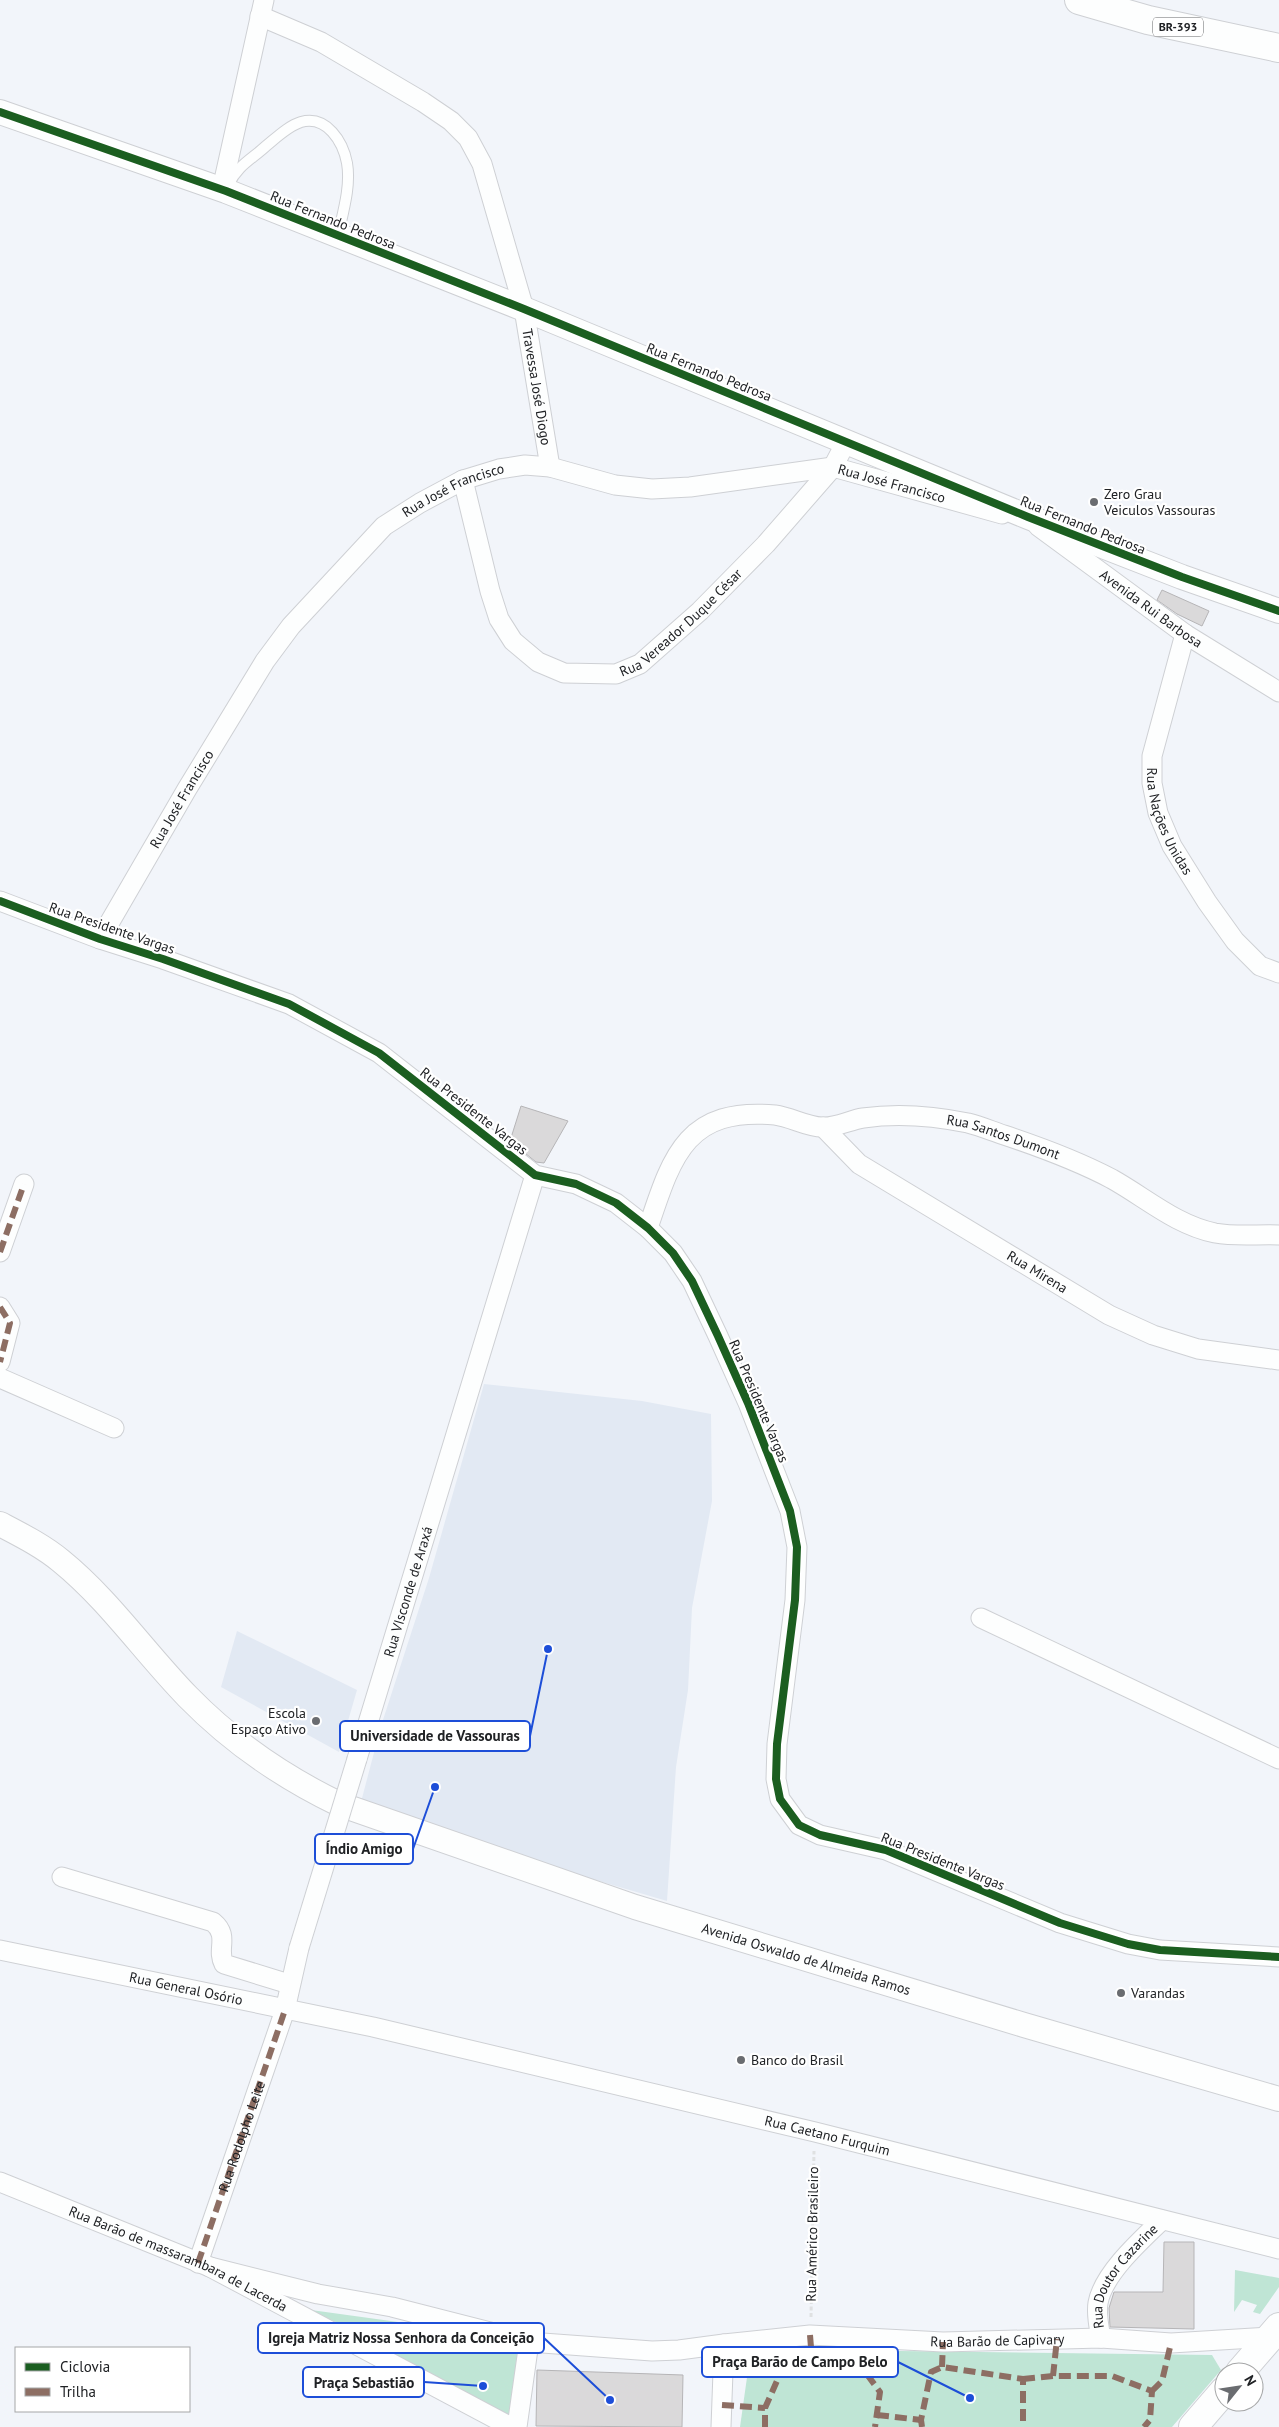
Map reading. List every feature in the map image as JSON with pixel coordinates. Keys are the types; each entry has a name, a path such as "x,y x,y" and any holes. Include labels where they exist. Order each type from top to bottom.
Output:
{"main road":[{"name":"BR-393","path":"1079,0 1148,20 1279,48"},
{"path":"1248,2362 1274,2332"},
{"path":"1193,2427 1214,2402"}],"street":[{"path":"224,190 262,8"},
{"name":"Travessa José Diogo","path":"262,8 423,102 451,121 468,138 482,164 524,309 550,467"},
{"name":"Rua Fernando Pedrosa","path":"0,112 224,190 524,309 1024,515 1182,577 1279,611"},
{"name":"Rua Vereador Duque César","path":"464,480 490,591 499,619 513,641 538,662 564,673 616,674 640,664 666,642 766,544 833,467 846,442"},
{"name":"Rua José Francisco","path":"100,939 182,797 265,661 291,626 384,526 420,503 464,480 499,469 525,465 550,467 615,485 652,489 690,487 833,467 987,512 1024,515"},
{"name":"Avenida Rui Barbosa","path":"1024,515 1082,560 1185,634 1279,692"},
{"name":"Rua Nações Unidas","path":"1185,634 1152,756 1152,783 1158,813 1172,846 1206,902 1236,941 1260,966 1279,973"},
{"name":"Rua Presidente Vargas","path":"0,902 100,939 163,959 289,1004 379,1053 535,1175 576,1184 616,1203 648,1228 673,1253 692,1281 748,1403 790,1511 797,1546 795,1600 778,1744 776,1778 780,1799 799,1825 810,1831 886,1850 1060,1923 1096,1936 1160,1950 1279,1957"},
{"name":"Rua Santos Dumont","path":"648,1228 672,1161 689,1138 712,1121 740,1114 759,1114 778,1115 823,1127 863,1118 913,1116 969,1123 1028,1144 1112,1179 1151,1205 1189,1224 1214,1233 1249,1236 1277,1231"},
{"name":"Rua Mirena","path":"823,1127 859,1164 1109,1314 1153,1335 1198,1349 1279,1360"},
{"name":"Rua VIsconde de Araxá","path":"285,2010 299,1948 535,1175"},
{"path":"0,1252 24,1184"},
{"path":"0,1308 10,1323 0,1362"},
{"path":"0,1378 114,1428"},
{"name":"Avenida Oswaldo de Almeida Ramos","path":"0,1524 26,1538 61,1561 93,1592 189,1698 229,1734 256,1756 312,1792 338,1804 634,1907 1024,2026 1279,2099"},
{"path":"981,1618 1279,1759"},
{"path":"62,1877 213,1922 221,1930 223,1938 222,1960 224,1964 290,1984"},
{"name":"Rua General Osório","path":"0,1950 373,2027"},
{"name":"Rua Rodolpho Leite","path":"204,2265 285,2010"},
{"name":"Rua Caetano Furquim","path":"373,2027 815,2132 1279,2249"},
{"name":"Rua Barão de massarambara de Lacerda","path":"0,2182 204,2265 510,2427"},
{"name":"Rua Doutor Cazarine","path":"1101,2338 1098,2305 1101,2292 1133,2248 1162,2220"},
{"name":"Rua Barão de Capivary","path":"204,2265 318,2294 392,2307 529,2342 652,2350 679,2350 810,2336 943,2342 1101,2338 1171,2343 1274,2332"},
{"path":"517,2427 529,2342"},
{"path":"721,2427 724,2344"}],"lane":[{"path":"224,190 233,174 243,163 286,130 301,122 313,122 330,128 340,141 347,162 348,181 338,235"}],"shaded area":[{"path":"484,1384 642,1401 711,1414 712,1501 692,1608 688,1690 676,1767 667,1901 483,1847 361,1802 381,1726 429,1578"},
{"name":"Escola Espaço Ativo","path":"237,1631 357,1690 339,1752 221,1687"}],"green space":[{"path":"1235,2270 1279,2278 1279,2287 1260,2314 1253,2312 1257,2305 1242,2300 1234,2312"},
{"path":"311,2310 398,2322 522,2348 511,2419 387,2353 346,2327"},
{"path":"751,2349 1212,2355 1216,2362 1214,2362 1214,2378 1172,2427 740,2427"}],"building":[{"path":"1162,590 1209,611 1202,626 1177,614 1157,600"},
{"path":"521,1106 568,1121 544,1163 536,1162 510,1141"},
{"path":"1164,2242 1194,2242 1194,2329 1110,2327 1109,2308 1114,2292 1163,2292"},
{"path":"537,2370 683,2375 682,2427 536,2426"}],"marked path":[{"path":"0,1252 24,1184"},
{"path":"0,1307 10,1323 0,1362"},
{"path":"198,2263 285,2010"},
{"path":"810,2335 813,2372"},
{"path":"1053,2376 1057,2339"},
{"path":"942,2367 943,2342"},
{"path":"1152,2391 1162,2381 1171,2343"},
{"path":"922,2427 921,2420 931,2372 942,2367 1023,2379 1023,2427"},
{"path":"765,2427 765,2408 780,2374 866,2373 880,2392 875,2427"},
{"path":"1023,2379 1053,2376 1112,2376 1152,2391 1150,2420 1144,2427"},
{"path":"722,2405 765,2408"},
{"path":"877,2415 921,2420"}],"cycle path":[{"path":"0,112 226,191 524,309 1028,517 1182,577 1279,611"},
{"path":"0,901 100,939 163,959 289,1004 379,1053 535,1175 576,1184 616,1203 648,1228 673,1253 692,1281 718,1336 748,1403 790,1511 797,1547 795,1600 777,1744 776,1779 780,1799 799,1825 820,1835 886,1850 1060,1923 1128,1944 1160,1950 1279,1957"}],"place":[{"name":"Zero Grau Veiculos Vassouras","path":"1094,502"},
{"name":"Universidade de Vassouras","path":"548,1649"},
{"name":"Escola Espaço Ativo","path":"316,1721"},
{"name":"Índio Amigo","path":"435,1787"},
{"name":"Varandas","path":"1121,1993"},
{"name":"Banco do Brasil","path":"741,2060"},
{"name":"Praça Sebastião","path":"483,2386"},
{"name":"Praça Barão de Campo Belo","path":"970,2398"},
{"name":"Igreja Matriz Nossa Senhora da Conceição","path":"610,2400"}]}
